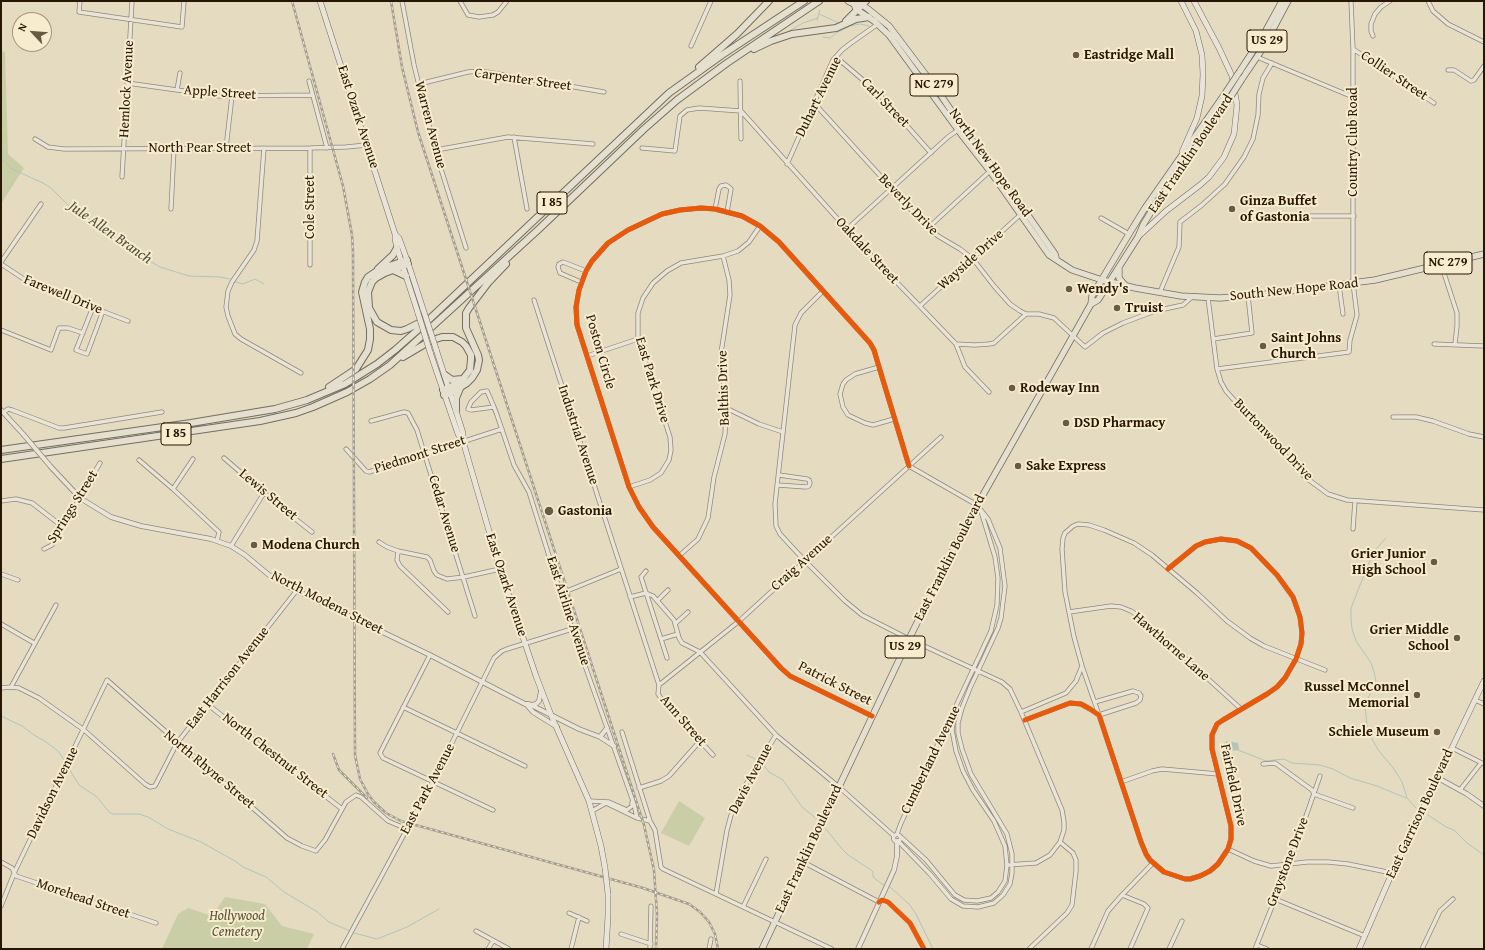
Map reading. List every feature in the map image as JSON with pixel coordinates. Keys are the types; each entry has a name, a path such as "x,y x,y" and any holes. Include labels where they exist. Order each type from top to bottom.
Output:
{"highway":[{"path":"669,93 737,34 769,1"},
{"name":"I 85","path":"1,450 268,410 307,400 345,384 396,350 669,93 722,55 804,1"},
{"name":"I 85","path":"1,459 278,418 313,407 347,392 370,379 390,365 539,229 660,115 699,83 819,1"},
{"path":"834,28 846,21 865,3"},
{"path":"740,54 746,53 771,41 787,36 802,32 839,27 856,19 869,17"},
{"path":"447,392 461,386 472,378 478,365 478,354 466,328 465,318 468,309 488,283 539,229"},
{"path":"307,400 340,381 356,369 368,350 370,329 362,292 365,282 393,255 397,248"},
{"path":"405,263 376,278 370,287 368,292 369,308 377,322 391,330 401,331 412,327 435,314"},
{"path":"373,274 382,269 405,263"},
{"path":"393,270 406,276"},
{"path":"390,365 434,339 442,337 452,337 458,339 466,346 471,355 470,370 463,379 447,392"},
{"path":"445,375 452,380 458,381 463,379"},
{"path":"456,410 456,398 461,386"}],"main road":[{"name":"East Ozark Avenue","path":"320,1 395,234 397,248 405,263 423,309 445,375 447,392 458,434 463,441"},
{"name":"North New Hope Road","path":"848,1 854,4 865,3 889,26 938,91 1023,213 1055,254 1056,258 1063,265 1072,270 1102,280"},
{"path":"1175,165 1194,129 1203,85 1203,67 1198,40 1193,24 1181,1"},
{"path":"1138,237 1166,211 1200,186 1213,173 1228,151 1234,134 1237,105 1232,76 1194,1"},
{"name":"East Franklin Boulevard","path":"762,949 909,639 977,505 1091,304 1092,296 1129,234 1267,30 1282,1"},
{"name":"East Franklin Boulevard","path":"1091,304 1098,300 1138,237 1151,212 1257,57 1276,26 1288,1"},
{"path":"854,4 858,11"},
{"name":"North New Hope Road","path":"858,11 878,24 889,36 990,171 1014,206 1023,213"},
{"name":"East Ozark Avenue","path":"395,234 399,238 405,263 406,276 430,352 456,410 463,433 463,441 500,569 524,643 551,715 592,811 605,868 608,894 606,949"},
{"name":"South New Hope Road","path":"1102,280 1125,286 1192,297 1208,298 1248,296 1353,284 1392,277 1484,254"},
{"path":"1120,265 1119,278 1125,286"},
{"name":"East Garrison Boulevard","path":"1359,949 1366,936 1392,873 1484,681"}],"street":[{"path":"80,1 79,12 182,27 184,1"},
{"name":"Hemlock Avenue","path":"122,177 132,1"},
{"name":"Warren Avenue","path":"402,1 411,51 436,150 466,248"},
{"path":"460,1 468,15 479,17 486,17 498,12 507,1"},
{"path":"691,46 711,1"},
{"name":"Country Club Road","path":"1217,369 1348,353 1356,320 1353,284 1353,49 1351,1"},
{"path":"1373,36 1371,24 1375,14 1381,7 1390,1"},
{"path":"1428,1 1433,10 1448,24 1484,42"},
{"name":"Duhart Avenue","path":"787,164 830,66 836,57 851,43 878,24"},
{"name":"Collier Street","path":"1353,49 1434,103"},
{"name":"Carl Street","path":"836,57 877,92 931,153"},
{"path":"1257,57 1353,96"},
{"path":"1160,292 1179,247 1180,222 1225,184 1244,157 1253,139 1258,115 1259,94 1263,78 1272,63"},
{"path":"1448,70 1454,70 1471,81 1474,80 1484,66"},
{"name":"Carpenter Street","path":"419,84 468,72 481,71 604,92"},
{"path":"178,90 180,73"},
{"path":"309,81 327,148"},
{"path":"740,81 741,139"},
{"name":"Apple Street","path":"128,83 232,96 312,95"},
{"path":"226,148 232,96"},
{"name":"Beverly Drive","path":"814,103 928,228 973,259 1004,297 1015,308 1026,314"},
{"path":"642,148 675,151 680,116 685,111 691,109 741,111"},
{"name":"Oakdale Street","path":"741,111 787,164 894,280 920,305 956,344 965,367 989,392"},
{"path":"847,229 948,137 958,130"},
{"path":"436,150 497,138 514,137 593,144"},
{"path":"514,137 526,209"},
{"name":"North Pear Street","path":"35,140 48,147 64,149 327,148 367,145"},
{"path":"264,148 257,241 254,250 228,291 227,312 230,326 235,334 241,339 301,373"},
{"name":"Cole Street","path":"310,148 310,265"},
{"path":"171,209 174,149"},
{"path":"928,228 990,171"},
{"path":"715,209 718,189 721,186 726,185 731,189 727,212"},
{"path":"1,263 41,204"},
{"name":"Poston Circle","path":"738,622 646,518 630,486 576,320 577,299 581,282 598,252 608,243 628,230 656,217 692,208 715,209 727,212 747,219 760,226 779,242 870,343 874,350 909,466"},
{"name":"Wayside Drive","path":"920,305 1023,213"},
{"path":"1291,216 1354,216"},
{"path":"1101,218 1129,234"},
{"name":"East Park Drive","path":"630,486 650,480 661,473 669,460 671,450 670,437 638,339 637,322 641,303 649,288 667,270 681,263 723,256 738,251 743,248 760,226"},
{"name":"Balthis Drive","path":"680,556 698,539 708,518 714,477 725,434 726,408 721,353 730,288 723,256"},
{"path":"581,282 560,273 558,267 559,264 563,262 586,271"},
{"name":"Farewell Drive","path":"1,263 33,285 128,321"},
{"path":"1441,264 1457,313 1455,344"},
{"path":"1339,285 1343,314"},
{"path":"823,291 801,313 795,324 775,513 776,526 780,534 805,561 856,611 875,623 1002,682 1010,689 1025,720 1062,810 1064,830 1060,842 1050,855 1041,861 1007,865"},
{"path":"1213,339 1252,333 1248,296"},
{"path":"956,344 992,344 999,340 1026,314 1039,314 1052,316 1085,347 1103,333 1123,323 1155,311 1183,305 1192,297"},
{"name":"Burtonwood Drive","path":"1208,298 1217,369 1221,382 1226,391 1301,473 1328,494 1355,500 1484,510"},
{"name":"Industrial Avenue","path":"534,300 659,685"},
{"path":"93,308 76,350 87,354 103,311"},
{"path":"1,330 51,350 59,328 62,327 83,333"},
{"path":"587,356 638,339"},
{"path":"1434,344 1484,346"},
{"path":"879,367 855,374 846,380 840,394 842,407 848,415 865,423 873,424 894,419"},
{"name":"East Airline Avenue","path":"494,407 471,410 468,409 471,402 481,392 488,392 494,407 502,429 514,466 529,492 562,593 572,629 614,746 637,818"},
{"path":"726,408 759,424 783,432"},
{"path":"2,411 8,409 12,410 59,428 162,412"},
{"name":"North Modena Street","path":"2,411 80,498 111,517 127,523 217,541 231,546 269,575 482,681 525,704 533,712 557,727"},
{"name":"Cedar Avenue","path":"371,421 399,412 408,413 417,430 426,454 448,532 464,577 475,616"},
{"path":"1393,417 1416,417 1433,421 1469,434 1484,437"},
{"name":"Piedmont Street","path":"346,449 366,471 369,472 502,429"},
{"name":"Craig Avenue","path":"659,685 738,622 941,437"},
{"name":"Lewis Street","path":"224,458 312,532"},
{"path":"173,489 193,459"},
{"path":"139,460 219,532 217,541"},
{"name":"Springs Street","path":"44,549 52,545 100,463"},
{"path":"898,838 951,899 959,904 969,907 986,906 994,903 1006,891 1010,884 1013,865 1011,849 1005,829 971,774 960,744 958,733 958,723 962,708 1000,623 1005,580 1000,548 988,518 977,505 909,466"},
{"path":"778,485 806,487 810,483 807,479 779,475"},
{"path":"231,546 264,493"},
{"path":"1,501 16,499 32,503 63,527"},
{"path":"1353,529 1355,500"},
{"path":"630,597 646,593 653,596 674,620 682,643 700,652 776,735 926,860 956,895 968,901 986,899 998,892 1005,881 1007,865 1005,846 997,826 968,781 959,761 952,730 955,708 991,631 998,599 998,578 995,557 981,511"},
{"name":"Fairfield Drive","path":"1078,524 1089,525 1129,540 1152,555 1168,569 1196,546 1210,540 1232,539 1251,548 1277,575 1290,592 1300,617 1302,633 1301,644 1296,659 1285,678 1277,687 1240,708 1217,724 1212,735 1212,749 1231,826 1231,839 1222,860 1214,868 1200,876 1190,879 1169,875 1153,863 1146,854 1141,842 1082,666 1069,612 1065,586 1062,549 1063,538 1073,526 1078,524"},
{"path":"379,542 398,551 427,557 437,575 442,578 453,579 500,569"},
{"path":"398,551 400,566 448,612"},
{"path":"562,593 621,569"},
{"path":"1168,569 1241,632 1264,646 1325,670"},
{"path":"646,571 641,577 667,658"},
{"path":"1,574 18,580"},
{"name":"East Harrison Avenue","path":"84,730 150,787 155,786 177,743 297,590"},
{"path":"657,601 668,590"},
{"path":"11,687 56,605"},
{"name":"Hawthorne Lane","path":"1069,612 1111,606 1121,607 1131,611 1140,617 1240,708"},
{"path":"675,624 688,612"},
{"name":"Patrick Street","path":"738,622 790,676 872,716"},
{"path":"1,624 34,643"},
{"name":"East Park Avenue","path":"342,949 433,781 482,681 498,654 524,643 572,629"},
{"path":"661,639 678,634"},
{"path":"430,655 380,753 384,758 493,810"},
{"path":"1021,712 1066,693 1076,681 1082,666"},
{"name":"Davidson Avenue","path":"1,906 15,871 84,730 106,680"},
{"name":"North Rhyne Street","path":"106,680 287,838 316,851 325,840 342,809"},
{"name":"Ann Street","path":"659,685 658,691 660,696 713,755"},
{"path":"1,688 20,688 39,698 84,730"},
{"name":"Cumberland Avenue","path":"898,838 901,823 955,708 970,688"},
{"path":"531,705 536,704 539,701 542,691"},
{"path":"1025,720 1070,703 1086,706 1099,715 1136,703 1140,700 1141,695 1133,692 1094,702"},
{"path":"1475,700 1484,704"},
{"name":"North Chestnut Street","path":"207,704 342,809"},
{"name":"North Modena Street","path":"525,704 531,705 579,729 600,737 614,746"},
{"path":"404,707 525,766"},
{"name":"North Modena Street","path":"533,712 543,715 551,715"},
{"path":"600,737 607,728"},
{"path":"622,732 650,821 655,830 661,867 832,949"},
{"name":"Davis Avenue","path":"716,894 731,815 742,791 776,735"},
{"path":"639,788 667,778 700,741"},
{"path":"1452,748 1482,763 1460,790"},
{"path":"1263,764 1275,763 1312,790 1314,794 1353,808"},
{"path":"1121,782 1162,769 1218,774"},
{"name":"Graystone Drive","path":"1255,949 1320,776"},
{"path":"1438,778 1484,806"},
{"path":"342,809 351,797 356,795 361,797 388,821 406,829"},
{"path":"592,811 609,802 627,810 632,806 632,800"},
{"path":"588,801 599,801 606,803 637,818 650,821"},
{"path":"858,949 894,870 897,856 898,838"},
{"path":"1029,949 1067,913 1072,905 1076,860 1073,854 1060,842"},
{"path":"1228,849 1266,865 1277,866 1287,864 1328,862 1348,864 1392,873"},
{"path":"743,907 766,858"},
{"path":"1,862 15,871"},
{"path":"804,862 879,902"},
{"path":"1091,949 1108,911 1153,863"},
{"name":"Morehead Street","path":"15,871 16,876 156,923"},
{"path":"1122,895 1144,904 1148,908 1130,949"},
{"path":"1274,899 1366,936"},
{"path":"1422,949 1440,911 1453,899"},
{"path":"621,934 650,947 651,906"},
{"path":"569,913 587,921"},
{"path":"571,949 579,917"},
{"path":"1169,949 1182,921"},
{"path":"476,931 509,949"},
{"path":"709,949 711,939"},
{"path":"488,949 493,941"},
{"path":"1257,944 1267,949"}],"green space":[{"path":"1,51 5,52 8,154 24,168 1,204"},
{"path":"679,801 705,818 689,846 661,833"},
{"name":"Hollywood Cemetery","path":"225,897 265,904 282,926 314,934 307,949 162,949 178,914 188,908 212,916"}],"shaded area":[{"path":"1227,741 1238,743 1239,750 1228,751 1224,749 1223,745"}],"waterway":[{"path":"817,20 820,10"},
{"path":"819,14 841,24"},
{"path":"784,34 803,23 818,18"},
{"path":"823,37 830,38 850,26 860,24 869,26"},
{"name":"Jule Allen Branch","path":"1,158 12,169 51,188 73,210 98,224 116,239 131,247 136,253 160,267 189,276 220,277 230,279"},
{"name":"Jule Allen Branch","path":"235,282 243,284 255,279 264,284"},
{"path":"1386,538 1376,549 1351,608 1352,629 1356,641 1371,663 1376,681 1365,705 1367,726 1370,736 1379,751 1394,769 1402,782 1407,798 1416,808"},
{"path":"1,716 22,726 46,742 58,751 65,761"},
{"path":"1238,750 1266,761 1284,759 1292,763 1320,765 1333,769 1350,778 1377,786 1406,798"},
{"path":"747,755 757,760"},
{"path":"762,763 769,772 783,780 802,807 817,819"},
{"path":"68,767 79,785 97,797 109,812 113,814 139,814 148,817 168,829 201,842 243,867 266,877 284,892 316,911 329,922 350,931"},
{"path":"1428,815 1446,827 1454,830 1467,843 1484,855"},
{"path":"826,829 848,855 871,870 874,878 885,886"},
{"path":"890,887 909,904 916,914 933,949"},
{"path":"354,933 377,939 407,927 439,909"}],"railway":[{"path":"292,1 343,186 352,235 355,755 360,779 374,802 386,813 401,821 643,888 689,904 700,912 709,922 715,934 718,949"},
{"path":"391,1 402,67 418,132 644,825 654,870 657,915 656,949"},
{"path":"333,754 339,770 367,798"}],"cycle path":[{"path":"872,716 790,676 781,668 653,527 639,507 629,487 577,325 576,307 579,290 586,271 592,261 608,243 628,230 662,214 680,210 701,208 715,209 742,216 760,226 779,242 870,343 874,350 909,466"},
{"path":"1025,720 1070,703 1081,704 1099,715 1141,842 1150,860 1164,872 1185,879 1200,876 1210,871 1218,864 1228,849 1231,839 1231,826 1212,749 1212,735 1217,724 1267,694 1277,687 1285,678 1296,659 1301,644 1302,633 1300,617 1293,597 1277,575 1251,548 1237,541 1221,539 1205,542 1196,546 1168,569"},
{"path":"879,902 882,900 888,902 910,923 924,949"}],"place":[{"name":"Eastridge Mall","path":"1076,55"},
{"name":"Ginza Buffet of Gastonia","path":"1232,209"},
{"name":"Wendy's","path":"1069,289"},
{"name":"Truist","path":"1117,308"},
{"name":"Saint Johns Church","path":"1263,346"},
{"name":"Rodeway Inn","path":"1012,388"},
{"name":"DSD Pharmacy","path":"1066,423"},
{"name":"Sake Express","path":"1018,466"},
{"name":"Gastonia","path":"549,511"},
{"name":"Modena Church","path":"254,545"},
{"name":"Grier Junior High School","path":"1434,562"},
{"name":"Grier Middle School","path":"1457,638"},
{"name":"Russel McConnel Memorial","path":"1417,695"},
{"name":"Schiele Museum","path":"1437,732"}]}
